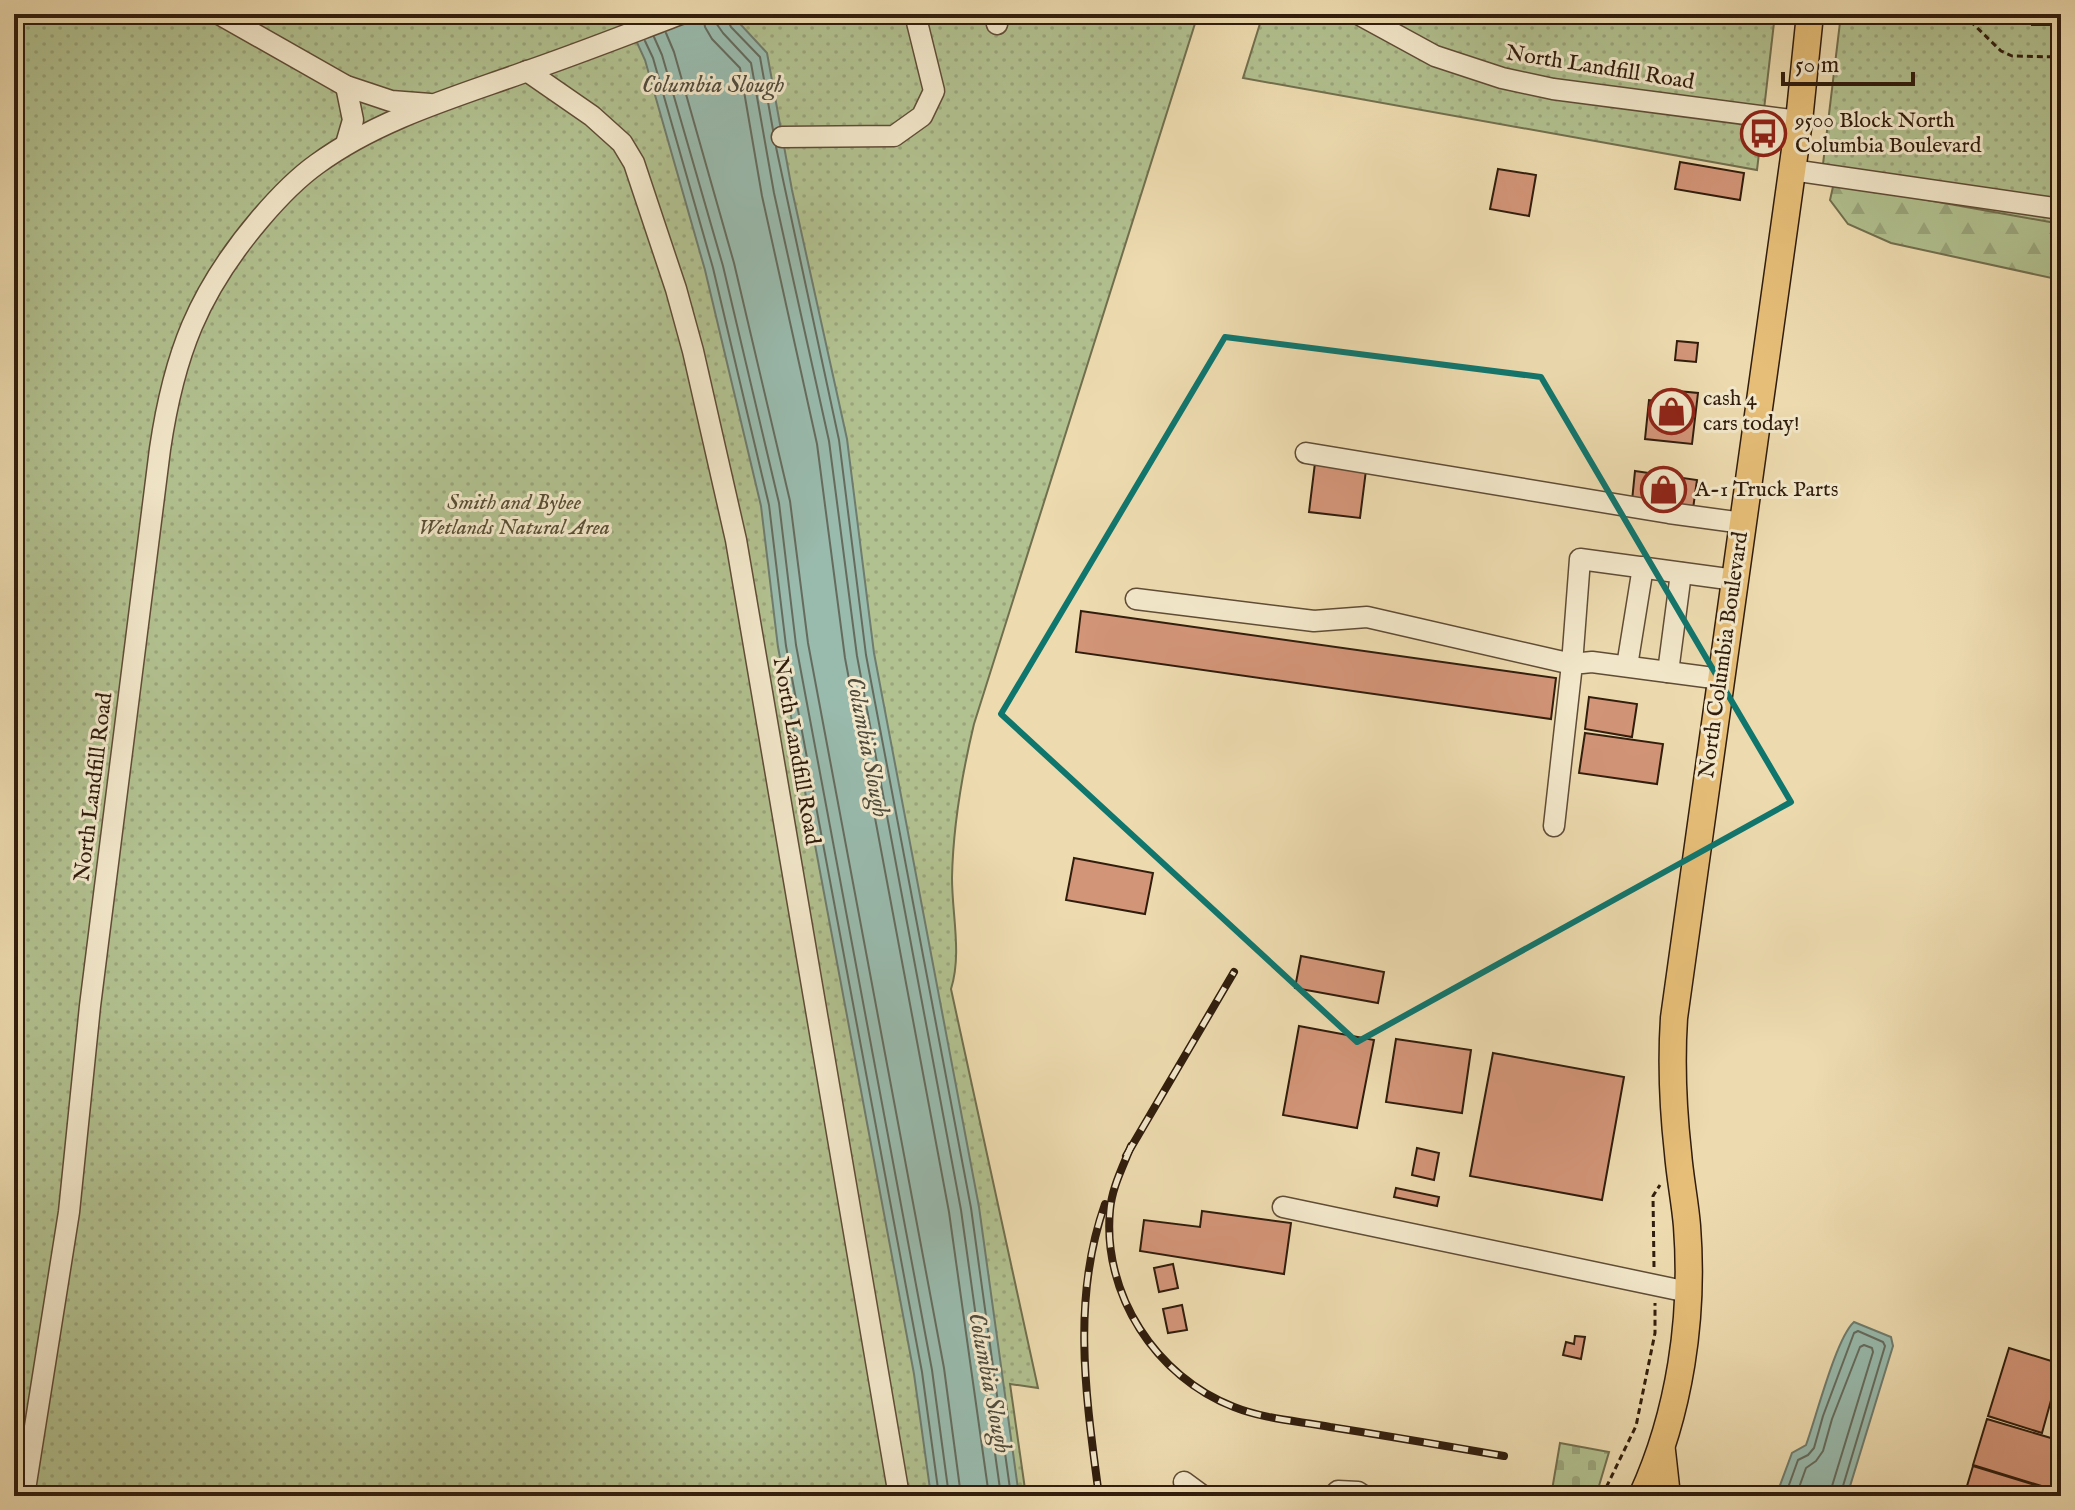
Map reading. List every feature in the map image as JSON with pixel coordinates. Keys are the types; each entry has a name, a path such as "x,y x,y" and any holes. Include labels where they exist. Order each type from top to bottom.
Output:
{"main road":[{"name":"North Columbia Boulevard","path":"1642,1496 1661,1447 1678,1381 1688,1292 1687,1226 1672,1073 1674,1018 1799,121 1810,14"},
{"path":"1661,1447 1667,1496"}],"street":[{"name":"North Landfill Road","path":"219,14 346,86 391,101 434,104"},
{"name":"North Landfill Road","path":"24,1496 69,1212 90,1006 168,400 188,334 208,288 238,244 274,202 314,165 346,144 434,104 681,14"},
{"path":"782,137 894,136 922,116 934,91 915,14"},
{"name":"North Landfill Road","path":"1358,14 1435,56 1502,78 1553,89 1799,121"},
{"name":"North Landfill Road","path":"534,69 622,143 634,163 693,351 736,540 899,1496"},
{"path":"346,86 353,120 346,144"},
{"path":"1792,170 2061,209"},
{"path":"1306,453 1743,523"},
{"path":"1554,826 1582,663 1580,559 1735,580"},
{"path":"1627,666 1643,567"},
{"path":"1668,672 1681,573"},
{"path":"1136,599 1314,621 1367,617 1582,663 1721,679"},
{"path":"1283,1207 1688,1292"},
{"path":"1184,1482 1203,1496"},
{"path":"1333,1496 1338,1491 1358,1492 1364,1496"}],"path":[{"path":"1963,14 2001,51 2012,56 2061,57"},
{"path":"1602,1496 1636,1426 1655,1333 1653,1196 1678,1154"}],"highlighted area":[{"path":"1225,337 1541,377 1791,802 1357,1042 1001,714"}],"green space":[{"name":"Smith and Bybee Wetlands Natural Area","path":"14,14 1198,14 974,724 956,820 952,878 956,962 951,989 1038,1388 1010,1384 1026,1496 14,1496"},
{"path":"1263,14 1775,14 1757,170 1243,78"},
{"path":"1841,14 2061,14 2061,224 1821,181"},
{"path":"1837,169 2061,212 2061,280 1891,243 1848,224 1830,200"},
{"path":"1560,1443 1609,1452 1596,1496 1551,1496"}],"water":[{"name":"Columbia Slough","path":"624,14 731,14 767,53 792,190 847,439 874,653 979,1207 1019,1496 931,1496 914,1374 778,647 761,506 705,270 645,60"},
{"path":"1854,1322 1891,1337 1893,1346 1847,1496 1776,1496 1792,1453 1806,1445 1840,1344"}],"building":[{"path":"2032,14 2061,14 2061,25 2032,25"},
{"path":"1680,162 1744,173 1740,200 1675,189"},
{"path":"1498,169 1536,175 1529,216 1490,209"},
{"path":"1677,341 1698,343 1696,362 1675,360"},
{"name":"cash 4 cars today!","path":"1667,390 1698,393 1692,444 1645,439 1649,400 1666,402"},
{"path":"1315,463 1366,470 1360,518 1309,512"},
{"name":"A-1 Truck Parts","path":"1635,471 1697,480 1693,509 1632,501"},
{"path":"1081,611 1556,678 1551,719 1076,652"},
{"path":"1589,697 1637,704 1632,737 1585,729"},
{"path":"1585,733 1663,744 1657,784 1579,773"},
{"path":"1074,858 1153,873 1145,914 1066,900"},
{"path":"1301,956 1384,972 1378,1003 1295,988"},
{"path":"1299,1026 1374,1040 1357,1128 1283,1115"},
{"path":"1396,1039 1471,1050 1462,1113 1386,1102"},
{"path":"1493,1053 1624,1077 1602,1200 1470,1176"},
{"path":"1417,1148 1439,1153 1434,1180 1412,1175"},
{"path":"1396,1188 1439,1197 1437,1206 1394,1197"},
{"path":"1202,1211 1291,1223 1284,1274 1140,1251 1144,1220 1200,1227"},
{"path":"1173,1264 1178,1288 1159,1292 1154,1268"},
{"path":"1182,1305 1187,1330 1168,1333 1163,1309"},
{"path":"1575,1336 1585,1337 1581,1359 1563,1355 1566,1342 1574,1344"},
{"path":"2009,1348 2061,1364 2042,1433 1988,1416"},
{"path":"1987,1419 2061,1441 2061,1492 1973,1465"},
{"path":"1973,1466 2061,1493 2061,1496 1964,1496"}],"railway":[{"path":"1126,1156 1234,972"},
{"path":"1131,1146 1111,1202 1110,1241 1115,1272 1125,1301 1140,1329 1158,1354 1181,1375 1206,1393 1257,1414 1504,1456"},
{"path":"1099,1496 1084,1349 1088,1276 1094,1240 1105,1204"}],"place":[{"name":"9500 Block North Columbia Boulevard","path":"1764,134"},
{"name":"cash 4 cars today!","path":"1672,412"},
{"name":"A-1 Truck Parts","path":"1664,490"}]}
